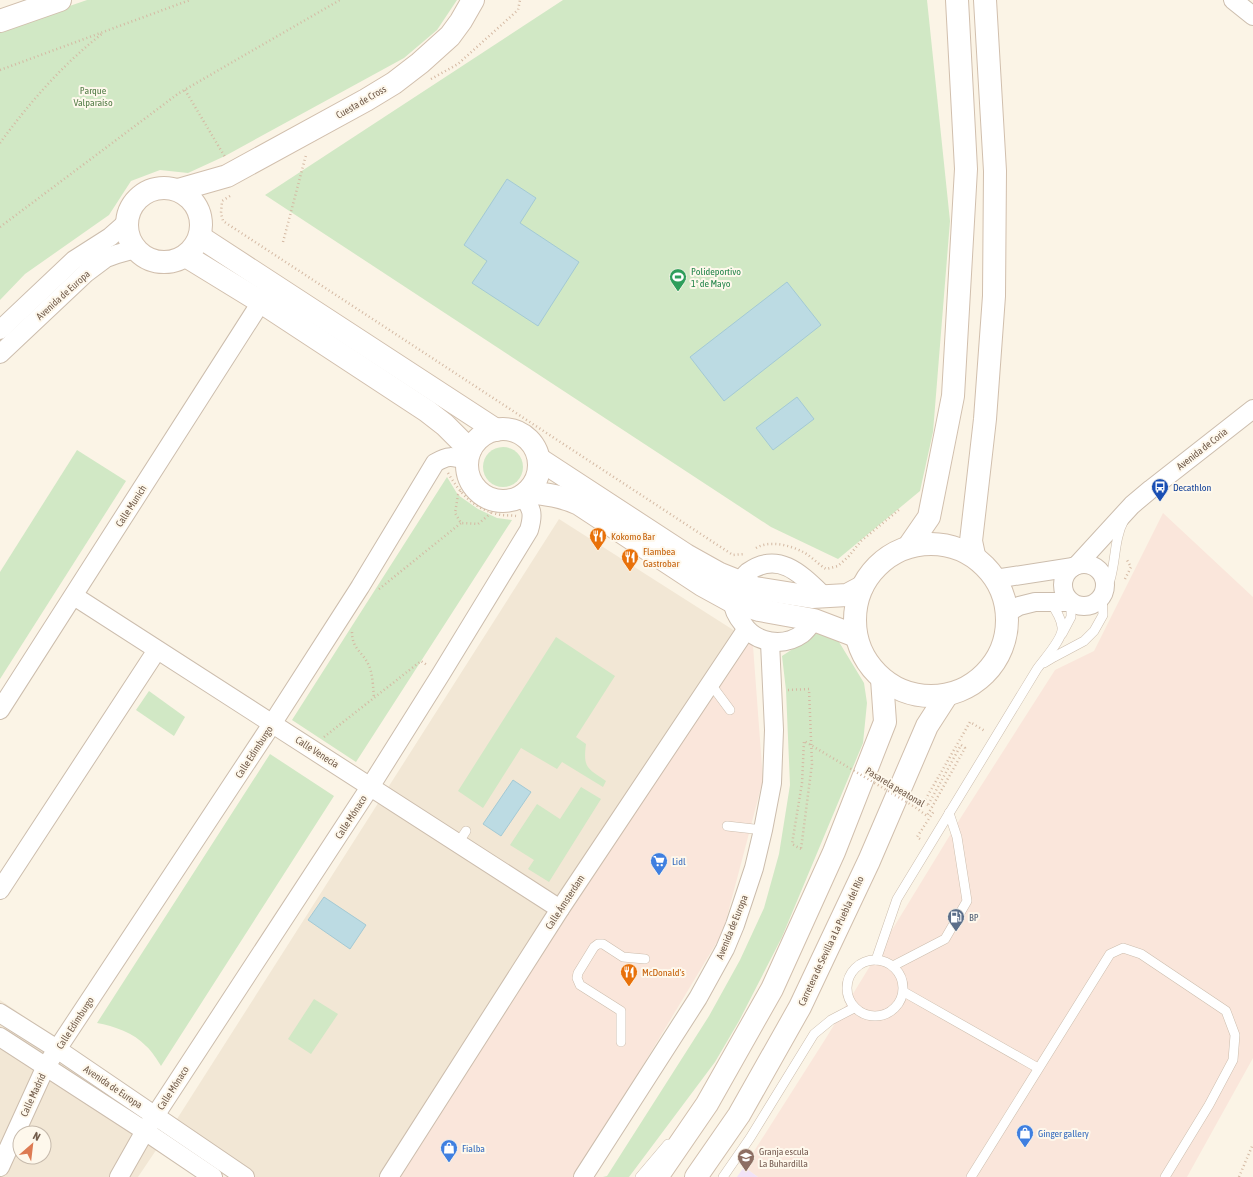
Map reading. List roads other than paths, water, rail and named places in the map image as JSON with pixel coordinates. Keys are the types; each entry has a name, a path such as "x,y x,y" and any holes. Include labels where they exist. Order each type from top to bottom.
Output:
{"main road":[{"path":"0,21 60,0"},
{"name":"Cuesta de Cross","path":"178,190 231,174 366,100 394,82 420,63 450,36 462,21 473,0"},
{"path":"909,546 929,517 953,396 966,169 957,0"},
{"path":"974,554 934,543 909,546 893,553 875,568 862,587 855,611 856,636 866,660 882,679 902,691 924,696 946,695 968,687 985,674 998,656 1006,635 1007,613 1003,595 995,579 974,554 971,541 985,419 994,296 995,171 985,0"},
{"name":"Cuesta de Cross","path":"200,213 231,174"},
{"path":"162,187 178,190 192,199 200,213 202,225 200,237 195,248 186,256 169,263 150,260 135,249 128,234 127,218 133,203 146,192 162,187"},
{"path":"200,237 496,430"},
{"path":"186,256 261,302 427,411 445,425 472,482 478,491 487,497 494,506 525,494 534,485 538,476 539,459 535,448 524,435 508,429 496,430 485,434 476,441 467,470"},
{"path":"539,459 686,555 720,574 737,592 759,610 814,620 856,636"},
{"path":"525,494 553,495 567,498 579,504 702,585 737,592 755,588 812,597 846,595 862,587"},
{"path":"657,1177 707,1104 772,989 834,852 885,722 882,679"},
{"name":"Carretera de Sevilla a La Puebla del Río","path":"696,1177 739,1115 800,1007 869,861 927,726 946,695"}],"street":[{"path":"1233,0 1253,16"},
{"name":"Avenida de Europa","path":"0,330 74,260 110,237 127,222"},
{"name":"Avenida de Europa","path":"0,354 86,273 106,258 135,249"},
{"name":"Calle Munich","path":"0,710 261,302"},
{"name":"Avenida de Coria","path":"1075,566 1132,505 1151,488 1253,409"},
{"name":"Calle Edimburgo","path":"46,1066 272,724 360,587 432,468 445,457 453,456 467,470"},
{"name":"Calle Mónaco","path":"119,1177 144,1131 370,787 529,530 532,517 531,508 525,494"},
{"path":"995,579 1086,564 1094,567 1101,574 1104,582 1103,593 1097,601 1089,605 1079,605 1071,602 1035,602 1019,606 1007,613"},
{"path":"1071,602 1065,594 1063,584 1066,574 1075,566"},
{"path":"737,592 736,615 746,630 757,638 770,642 787,641 803,634 814,620"},
{"name":"Calle Venecia","path":"74,596 370,787 462,837 560,908"},
{"name":"Calle Ámsterdam","path":"389,1177 560,908 746,630"},
{"name":"Avenida de Europa","path":"583,1177 698,998 722,955 741,906 754,868 772,783 774,730 779,691 770,642"},
{"path":"0,890 157,650"},
{"name":"Avenida de Europa","path":"0,1013 57,1049 245,1177"},
{"name":"Avenida de Europa","path":"0,1037 212,1177"},
{"name":"Calle Madrid","path":"0,1167 46,1066"}],"lane":[{"name":"Avenida de Coria","path":"1103,593 1110,580 1121,526 1132,505"},
{"path":"1037,669 1054,656 1084,642 1094,631 1103,615 1103,593"},
{"path":"1050,602 1060,616 1063,628 1058,640"},
{"path":"876,960 897,899 1037,669 1058,640 1071,617 1071,602"},
{"path":"710,683 730,710"},
{"path":"893,966 945,939 967,901 957,837 949,813"},
{"path":"727,826 763,830"},
{"path":"621,1042 621,1011 580,985 577,978 578,973 594,947 598,944 603,944 623,956 645,959"},
{"path":"971,1177 1110,954 1123,948 1141,954 1226,1011 1234,1035 1233,1060 1209,1105 1166,1177"},
{"path":"876,960 884,961 893,966 899,973 903,982 904,992 899,1004 892,1012 883,1016 871,1017 862,1014 854,1008 848,998 846,988 848,978 857,966 866,961 876,960"},
{"path":"904,992 1038,1068"},
{"path":"723,1177 750,1138 814,1034 831,1020 854,1008"},
{"path":"640,1177 718,1085"}],"water":[{"path":"507,179 536,198 520,223 579,262 538,326 472,283 487,261 464,245"},
{"path":"787,282 821,325 724,401 690,357"},
{"path":"797,397 814,419 773,450 756,428"},
{"path":"513,780 531,792 501,836 483,824"},
{"path":"324,897 366,925 350,949 308,920"}],"place":[{"name":"Polideportivo 1º de Mayo","path":"678,292"},
{"name":"Decathlon","path":"1160,502"},
{"name":"Kokomo Bar","path":"598,551"},
{"name":"Flambea Gastrobar","path":"630,572"},
{"name":"Lidl","path":"659,876"},
{"name":"BP","path":"956,932"},
{"name":"McDonald's","path":"629,987"},
{"name":"Ginger gallery","path":"1025,1148"},
{"name":"Fialba","path":"449,1163"},
{"name":"Granja escula La Buhardilla","path":"746,1172"}],"park label":[{"name":"Parque Valparaíso","path":"93,96"}]}
